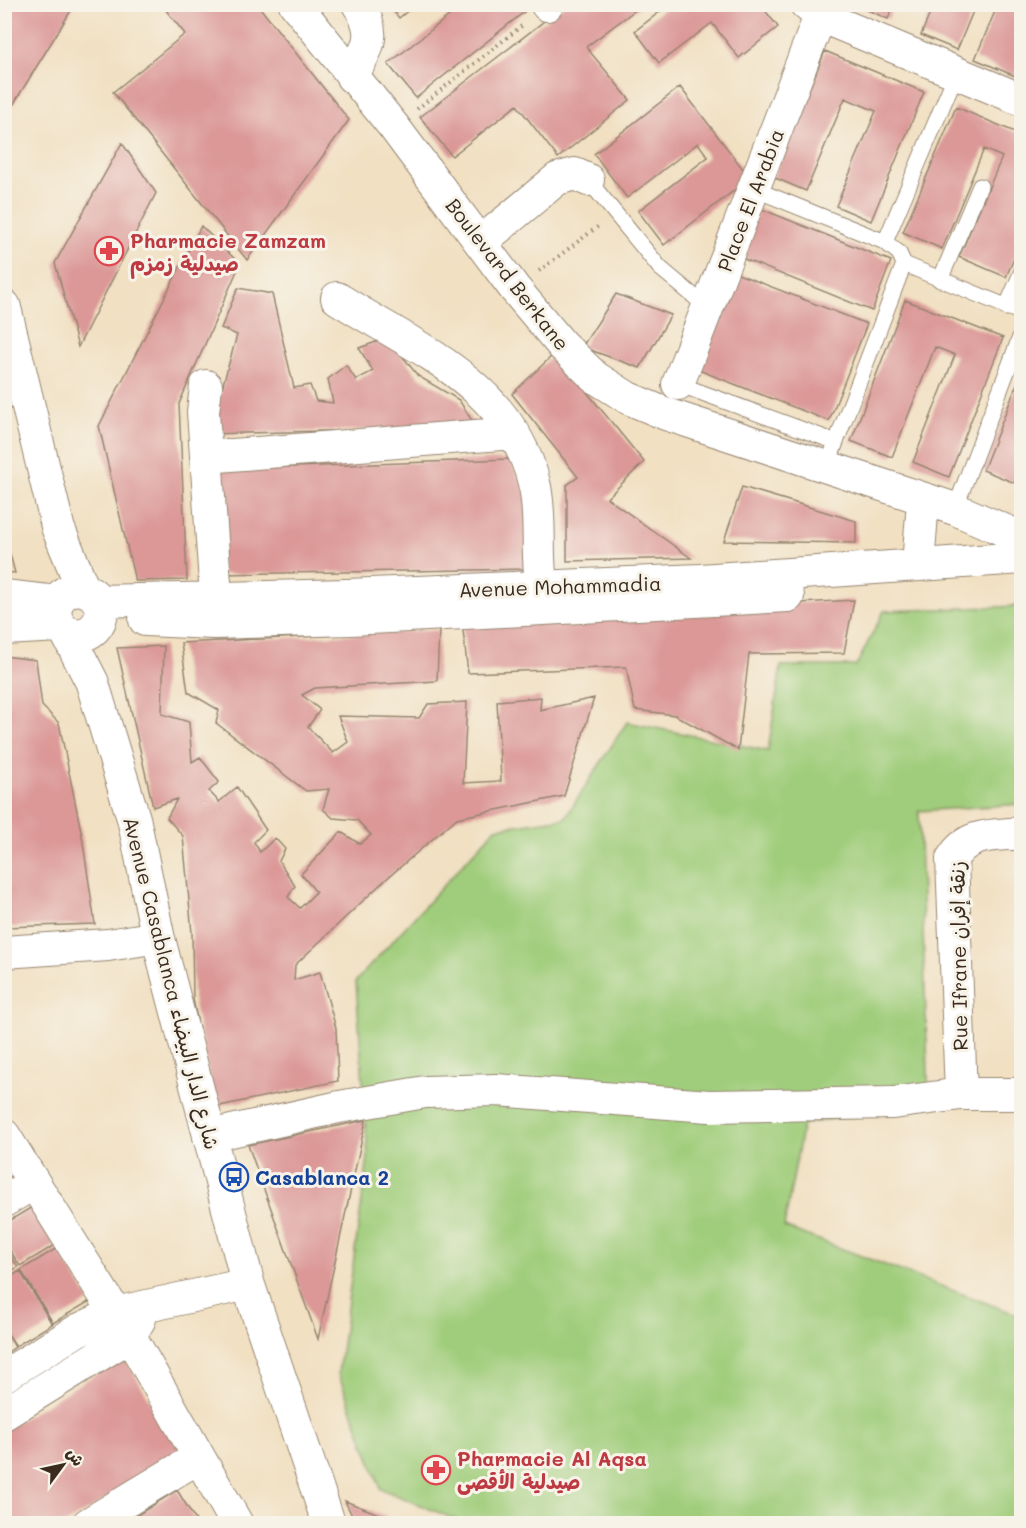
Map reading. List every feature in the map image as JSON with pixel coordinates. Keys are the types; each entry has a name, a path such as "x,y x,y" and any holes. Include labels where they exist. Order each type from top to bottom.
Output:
{"street":[{"name":"Boulevard Berkane","path":"295,4 394,127 515,289 562,345 603,382 628,398 666,414 831,455 923,501 955,510 1022,538"},
{"path":"352,77 371,40 370,27 358,4"},
{"path":"813,10 956,74 1022,100"},
{"name":"Place El Arabia","path":"678,384 754,189 813,10"},
{"path":"481,242 557,179 575,174 588,180"},
{"path":"337,298 386,329 431,352 478,388 514,433 535,486 544,597"},
{"name":"Avenue Casablanca شارع الدار البيضاء","path":"4,306 58,528 92,682 134,820 158,937 248,1284 329,1524"},
{"path":"206,386 203,412 215,610"},
{"path":"206,457 514,433"},
{"path":"918,566 923,501"},
{"name":"Avenue Mohammadia","path":"544,597 802,574 1022,558"},
{"name":"Avenue Mohammadia","path":"77,613 165,620 215,610 347,595 741,600 1022,577"},
{"path":"4,596 77,613"},
{"path":"4,629 77,613"},
{"name":"Rue Ifrane زنقة إفران","path":"961,1095 952,859 960,846 979,838 1022,834"},
{"path":"4,952 108,945 158,937"},
{"path":"209,1136 339,1107 425,1092 496,1090 709,1106 893,1102 961,1095 1022,1094"},
{"path":"4,1135 123,1324 237,1524"},
{"path":"4,1201 34,1183"},
{"path":"4,1414 147,1306 248,1284"},
{"path":"4,1376 78,1330 123,1324"},
{"path":"88,1524 199,1457"}],"lane":[{"path":"885,242 956,74"},
{"path":"588,180 660,268 708,308"},
{"path":"940,280 980,186"},
{"path":"754,189 885,242 899,253 904,264 1022,313"},
{"path":"678,384 831,455 904,264"},
{"path":"1006,308 1022,270"},
{"path":"955,510 1022,332"}],"path":[{"path":"440,91 547,5"},
{"path":"566,250 615,213"}],"green space":[{"path":"1021,606 1021,804 919,811 929,1104 803,1124 784,1227 1021,1316 1021,1523 464,1523 381,1489 338,1373 368,1157 356,981 496,828 565,818 627,722 768,751 781,666 856,666 884,611"}],"building":[{"path":"4,4 75,4 13,105 4,71"},
{"path":"161,4 257,4 349,120 247,260 113,92 185,34"},
{"path":"388,4 416,4 399,18"},
{"path":"464,4 534,4 416,98 388,64"},
{"path":"670,4 760,4 778,27 739,58 712,23 659,63 635,31"},
{"path":"854,4 894,4 888,19"},
{"path":"934,4 976,4 957,50 921,35"},
{"path":"998,4 1022,4 1022,60 1015,76 975,59"},
{"path":"565,5 642,5 586,47 630,100 558,158 517,105 452,156 420,117"},
{"path":"825,51 924,92 871,221 836,206 876,111 845,98 806,191 773,177"},
{"path":"680,87 750,178 664,245 638,211 708,157 698,143 627,198 594,154"},
{"path":"956,107 1022,135 1022,240 1006,277 959,257 1002,157 984,149 942,249 903,232"},
{"path":"122,143 156,193 78,347 55,263"},
{"path":"759,208 891,261 872,311 739,257"},
{"path":"201,226 240,264 179,404 187,580 135,581 99,426"},
{"path":"733,272 867,324 829,421 696,369"},
{"path":"238,288 272,294 294,388 310,385 316,401 333,403 328,379 346,365 356,380 373,371 359,348 388,338 418,376 459,400 476,427 209,434 237,335 221,328"},
{"path":"616,294 671,315 640,368 582,347"},
{"path":"905,300 1003,338 949,477 913,462 955,355 935,347 892,457 851,441"},
{"path":"555,353 644,462 607,498 691,558 567,561 567,485 578,477 512,394"},
{"path":"1022,374 1022,486 983,470"},
{"path":"509,459 528,496 530,569 222,574 215,470"},
{"path":"742,487 856,521 856,543 724,541"},
{"path":"5,535 15,573 4,572"},
{"path":"854,600 844,653 749,654 738,750 675,715 635,710 626,667 468,673 462,622"},
{"path":"439,630 437,681 315,688 302,695 320,710 308,727 333,753 348,742 338,716 419,718 428,704 467,702 463,783 501,781 497,701 541,697 540,710 594,698 564,796 457,818 384,881 295,965 294,980 320,972 336,1028 338,1081 215,1107 193,999 192,933 183,836 167,818 177,799 153,807 117,648 164,646 162,714 189,722 192,762 200,757 219,782 209,791 219,802 237,787 266,830 254,842 260,852 275,838 285,849 279,861 295,886 288,897 300,908 316,892 301,874 341,832 360,844 371,835 357,820 333,818 323,809 329,789 306,791 216,723 219,710 188,692 181,643"},
{"path":"4,656 36,660 42,706 59,723 82,836 95,924 4,927"},
{"path":"366,1120 318,1339 248,1145"},
{"path":"32,1207 55,1245 20,1266 4,1241 4,1224"},
{"path":"4,1245 18,1267 4,1275"},
{"path":"57,1248 90,1301 53,1323 21,1270"},
{"path":"20,1271 52,1324 16,1346 4,1328 4,1281"},
{"path":"5,1330 15,1347 5,1354"},
{"path":"124,1357 182,1453 65,1524 4,1524 4,1430"},
{"path":"177,1490 198,1524 123,1524"},
{"path":"345,1501 402,1523 402,1524 356,1524"}],"place":[{"name":"Pharmacie Zamzam صيدلية زمزم","path":"109,251"},
{"name":"Casablanca 2","path":"234,1177"},
{"name":"Pharmacie Al Aqsa صيدلية الأقصى","path":"436,1470"}]}
